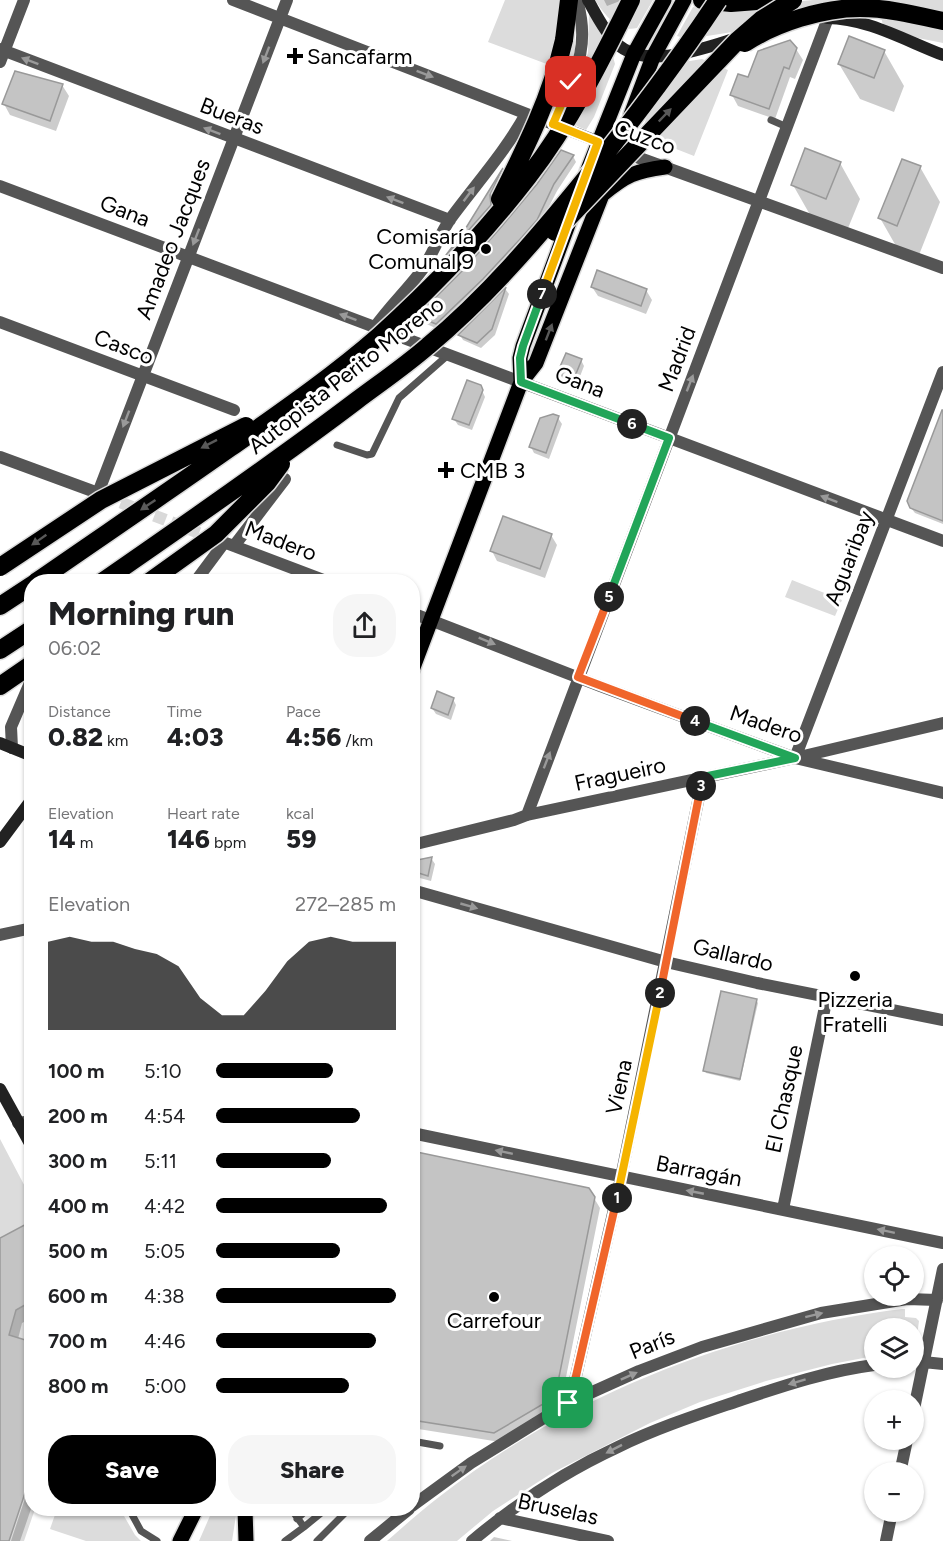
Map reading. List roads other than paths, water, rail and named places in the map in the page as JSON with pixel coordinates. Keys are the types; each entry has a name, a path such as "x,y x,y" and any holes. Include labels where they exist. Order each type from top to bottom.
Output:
{"highway":[{"path":"558,0 564,40"},
{"path":"484,231 535,131 549,94 564,40 569,0"},
{"name":"Autopista Perito Moreno","path":"47,574 299,399 379,336 435,282 484,231 529,176 555,139 601,59 631,0"},
{"path":"702,0 750,2 772,0"},
{"name":"Autopista Perito Moreno","path":"114,574 292,450 428,347 460,318 522,254 572,196 687,48 718,0"},
{"path":"460,318 519,267 569,218 716,62 762,20 793,0"},
{"path":"716,62 750,40 779,26 831,11 877,9 943,21"},
{"path":"0,567 101,500 299,399"},
{"path":"160,574 216,534 267,483 292,450"},
{"path":"0,606 24,590"},
{"path":"0,650 24,634"},
{"path":"0,686 24,670"}],"main road":[{"path":"521,382 520,358 523,346 598,142 634,54 664,0"},
{"path":"420,650 521,382 536,363 603,194 653,57 684,0"},
{"path":"603,194 627,175 646,169 665,167"},
{"path":"180,1541 192,1516"},
{"path":"245,1516 245,1534"}],"street":[{"path":"1,54 24,0"},
{"name":"Cuzco","path":"234,0 618,150 943,268"},
{"name":"Amadeo Jacques","path":"0,457 98,493 287,0"},
{"path":"553,124 582,52 583,20 577,0"},
{"path":"588,0 616,43 634,54 653,57 712,45 790,23 828,18 858,22 943,55"},
{"name":"Madrid","path":"527,815 828,18"},
{"name":"Bueras","path":"1,54 450,220"},
{"path":"375,327 388,308 420,273 450,220 509,142 526,114"},
{"name":"Gana","path":"0,186 943,541"},
{"name":"Casco","path":"0,322 234,410"},
{"name":"Aguaribay","path":"795,758 943,372"},
{"path":"201,574 225,543 285,479"},
{"name":"Madero","path":"225,543 308,574"},
{"name":"Madero","path":"420,616 795,758 943,794"},
{"path":"24,696 10,727 6,745 24,753"},
{"name":"Fragueiro","path":"420,843 527,815 795,758 943,723"},
{"name":"Viena","path":"568,1403 621,1178 703,777"},
{"path":"0,842 24,810"},
{"name":"Gallardo","path":"420,892 666,962 943,1020"},
{"path":"0,935 24,930"},
{"name":"El Chasque","path":"783,1209 827,997"},
{"path":"0,1089 24,1133"},
{"path":"18,1123 24,1122"},
{"name":"Barragán","path":"420,1135 943,1243"},
{"path":"924,1343 937,1300 943,1269"},
{"name":"París","path":"420,1501 471,1463 568,1403 649,1367 702,1347 821,1313 907,1299 937,1300"},
{"path":"924,1361 943,1364"},
{"path":"472,1541 500,1518 576,1469 617,1447 654,1431 799,1381 864,1366"},
{"name":"París","path":"370,1541 401,1516"},
{"name":"Bruselas","path":"500,1518 608,1541"},
{"path":"886,1541 890,1522"},
{"path":"245,1534 254,1541"}],"lane":[{"path":"771,120 787,127"},
{"path":"337,445 367,455 372,454 399,398 448,355"},
{"path":"420,1442 440,1446"},
{"path":"133,1516 141,1531 157,1541"},
{"path":"295,1516 304,1527"},
{"path":"297,1519 300,1516"},
{"path":"285,1541 317,1516"},
{"path":"317,1541 342,1516"}],"tunnel":[{"path":"104,496 217,540"}],"place":[{"name":"Sancafarm","path":"295,56"},
{"name":"Comisaría Comunal 9","path":"486,249"},
{"name":"CMB 3","path":"446,470"},
{"name":"Pizzeria Fratelli","path":"855,976"},
{"name":"Carrefour","path":"494,1297"}]}
